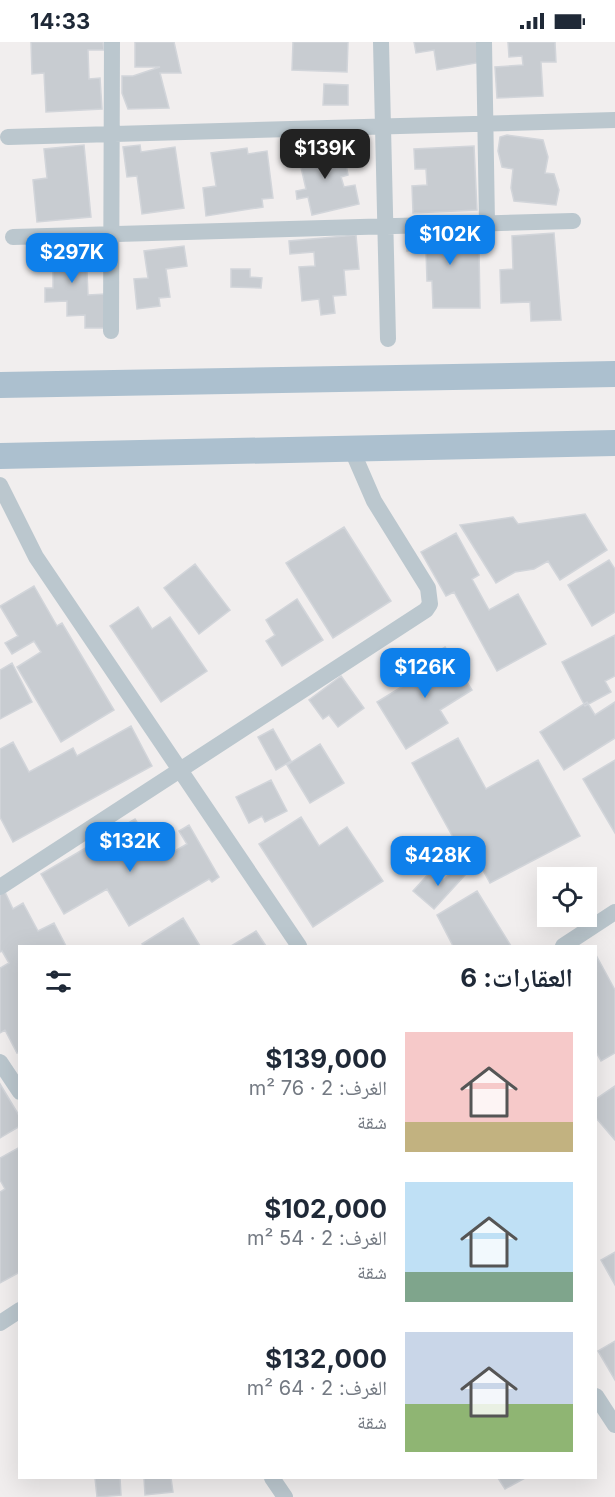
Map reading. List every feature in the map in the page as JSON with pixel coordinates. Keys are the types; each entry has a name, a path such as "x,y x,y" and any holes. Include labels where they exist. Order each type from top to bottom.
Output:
{"main road":[{"path":"0,385 615,374"},
{"path":"0,456 615,443"}],"street":[{"path":"111,331 112,42"},
{"path":"381,42 388,339"},
{"path":"484,42 487,223"},
{"path":"8,138 615,120"},
{"path":"13,237 573,221"},
{"path":"0,887 426,610 430,604 428,588 374,501 351,448"},
{"path":"0,485 22,534 36,557 182,770 297,945"},
{"path":"565,945 615,912"},
{"path":"0,1062 18,1089"},
{"path":"0,1323 18,1311"},
{"path":"597,1398 615,1425"},
{"path":"273,1479 285,1497"}],"building":[{"path":"31,42 103,42 104,50 88,50 89,79 100,78 102,109 46,112 44,73 32,74"},
{"path":"135,42 174,42 181,73 160,73 169,108 128,109 122,93 122,76 133,76 160,67 135,67"},
{"path":"293,42 348,42 347,72 292,70"},
{"path":"414,42 478,42 482,62 437,70 434,50 416,53"},
{"path":"508,42 555,42 556,62 541,62 543,96 497,98 495,67 523,65 522,56 509,57"},
{"path":"324,84 348,85 348,105 323,105"},
{"path":"507,135 543,140 548,157 545,173 554,174 559,190 556,205 514,201 511,188 513,169 502,167 498,151 500,137"},
{"path":"331,142 335,161 345,159 348,175 341,177 344,187 355,185 359,204 312,215 308,197 297,199 296,191 306,189 297,150"},
{"path":"84,145 91,217 37,222 33,180 47,178 44,149"},
{"path":"140,145 141,152 175,147 184,208 142,214 137,176 127,177 123,147"},
{"path":"474,146 477,210 413,213 412,186 427,185 426,169 415,169 414,149"},
{"path":"247,148 248,154 267,151 273,198 262,199 263,207 206,216 203,188 216,186 211,153"},
{"path":"474,229 475,249 479,249 480,308 433,308 432,281 427,281 426,251 407,251 407,230"},
{"path":"554,233 561,320 531,321 530,302 501,303 500,270 513,269 512,236"},
{"path":"356,235 359,269 344,270 346,295 333,296 335,313 321,315 319,299 302,301 299,267 315,266 314,252 290,254 289,241"},
{"path":"184,246 187,266 166,269 170,297 159,298 160,306 137,309 134,279 148,278 144,251"},
{"path":"86,247 88,295 105,294 106,328 85,328 85,315 67,316 67,301 45,302 45,288 53,288 53,268 33,268 33,249"},
{"path":"231,269 250,269 250,277 262,278 261,288 231,287"},
{"path":"585,514 607,550 560,580 548,561 534,569 515,572 496,583 460,525 513,517 518,524"},
{"path":"344,527 391,601 333,638 286,563"},
{"path":"456,533 479,575 472,579 489,610 518,594 546,644 497,671 454,592 446,596 421,552"},
{"path":"609,560 615,569 615,612 592,626 568,585"},
{"path":"195,564 230,610 199,634 164,588"},
{"path":"34,586 57,626 62,623 114,710 61,742 17,667 41,652 34,641 12,654 5,643 18,636 0,606"},
{"path":"297,599 323,640 282,666 266,641 275,635 266,620"},
{"path":"138,607 152,629 170,617 207,671 161,702 110,626"},
{"path":"615,635 615,676 605,681 611,692 585,706 562,662"},
{"path":"445,647 472,690 440,710 448,723 406,749 377,702 426,672 420,663"},
{"path":"12,663 32,702 0,719 0,670"},
{"path":"341,676 364,708 338,727 329,715 323,719 309,700"},
{"path":"587,702 595,715 615,702 615,738 564,770 540,732"},
{"path":"131,726 152,766 13,842 0,817 0,749 13,742 29,772 73,748 77,756"},
{"path":"273,729 291,761 276,770 258,737"},
{"path":"458,738 486,789 538,760 580,836 490,883 473,852 464,857 412,763"},
{"path":"320,744 344,783 310,803 287,765"},
{"path":"615,760 615,833 583,779"},
{"path":"271,780 287,811 265,822 262,816 249,823 236,797"},
{"path":"301,817 319,846 347,827 383,881 313,927 259,844"},
{"path":"135,819 153,849 157,847 163,858 187,844 179,831 189,825 219,877 212,882 209,879 129,926 107,889 64,914 41,874"},
{"path":"456,867 465,875 434,909 413,891 433,869 444,880"},
{"path":"477,891 510,945 452,945 437,915"},
{"path":"5,892 13,909 23,903 38,931 54,923 65,945 18,945 17,1053 5,1030 0,1033 0,968 9,963 2,951 0,952 0,895"},
{"path":"183,918 199,945 143,945"},
{"path":"256,931 265,945 233,945"},
{"path":"597,957 615,990 615,1053 601,1061 597,1054"},
{"path":"0,1084 18,1114 18,1127 0,1138"},
{"path":"615,1086 615,1140 597,1119 597,1098"},
{"path":"18,1148 18,1273 0,1283 0,1192 5,1189 0,1180 0,1158"},
{"path":"615,1252 615,1285 601,1260"},
{"path":"615,1341 615,1380 598,1351"},
{"path":"95,1479 120,1479 121,1495 97,1497"},
{"path":"144,1479 171,1479 173,1492 145,1495"},
{"path":"499,1479 523,1479 505,1489"}]}
